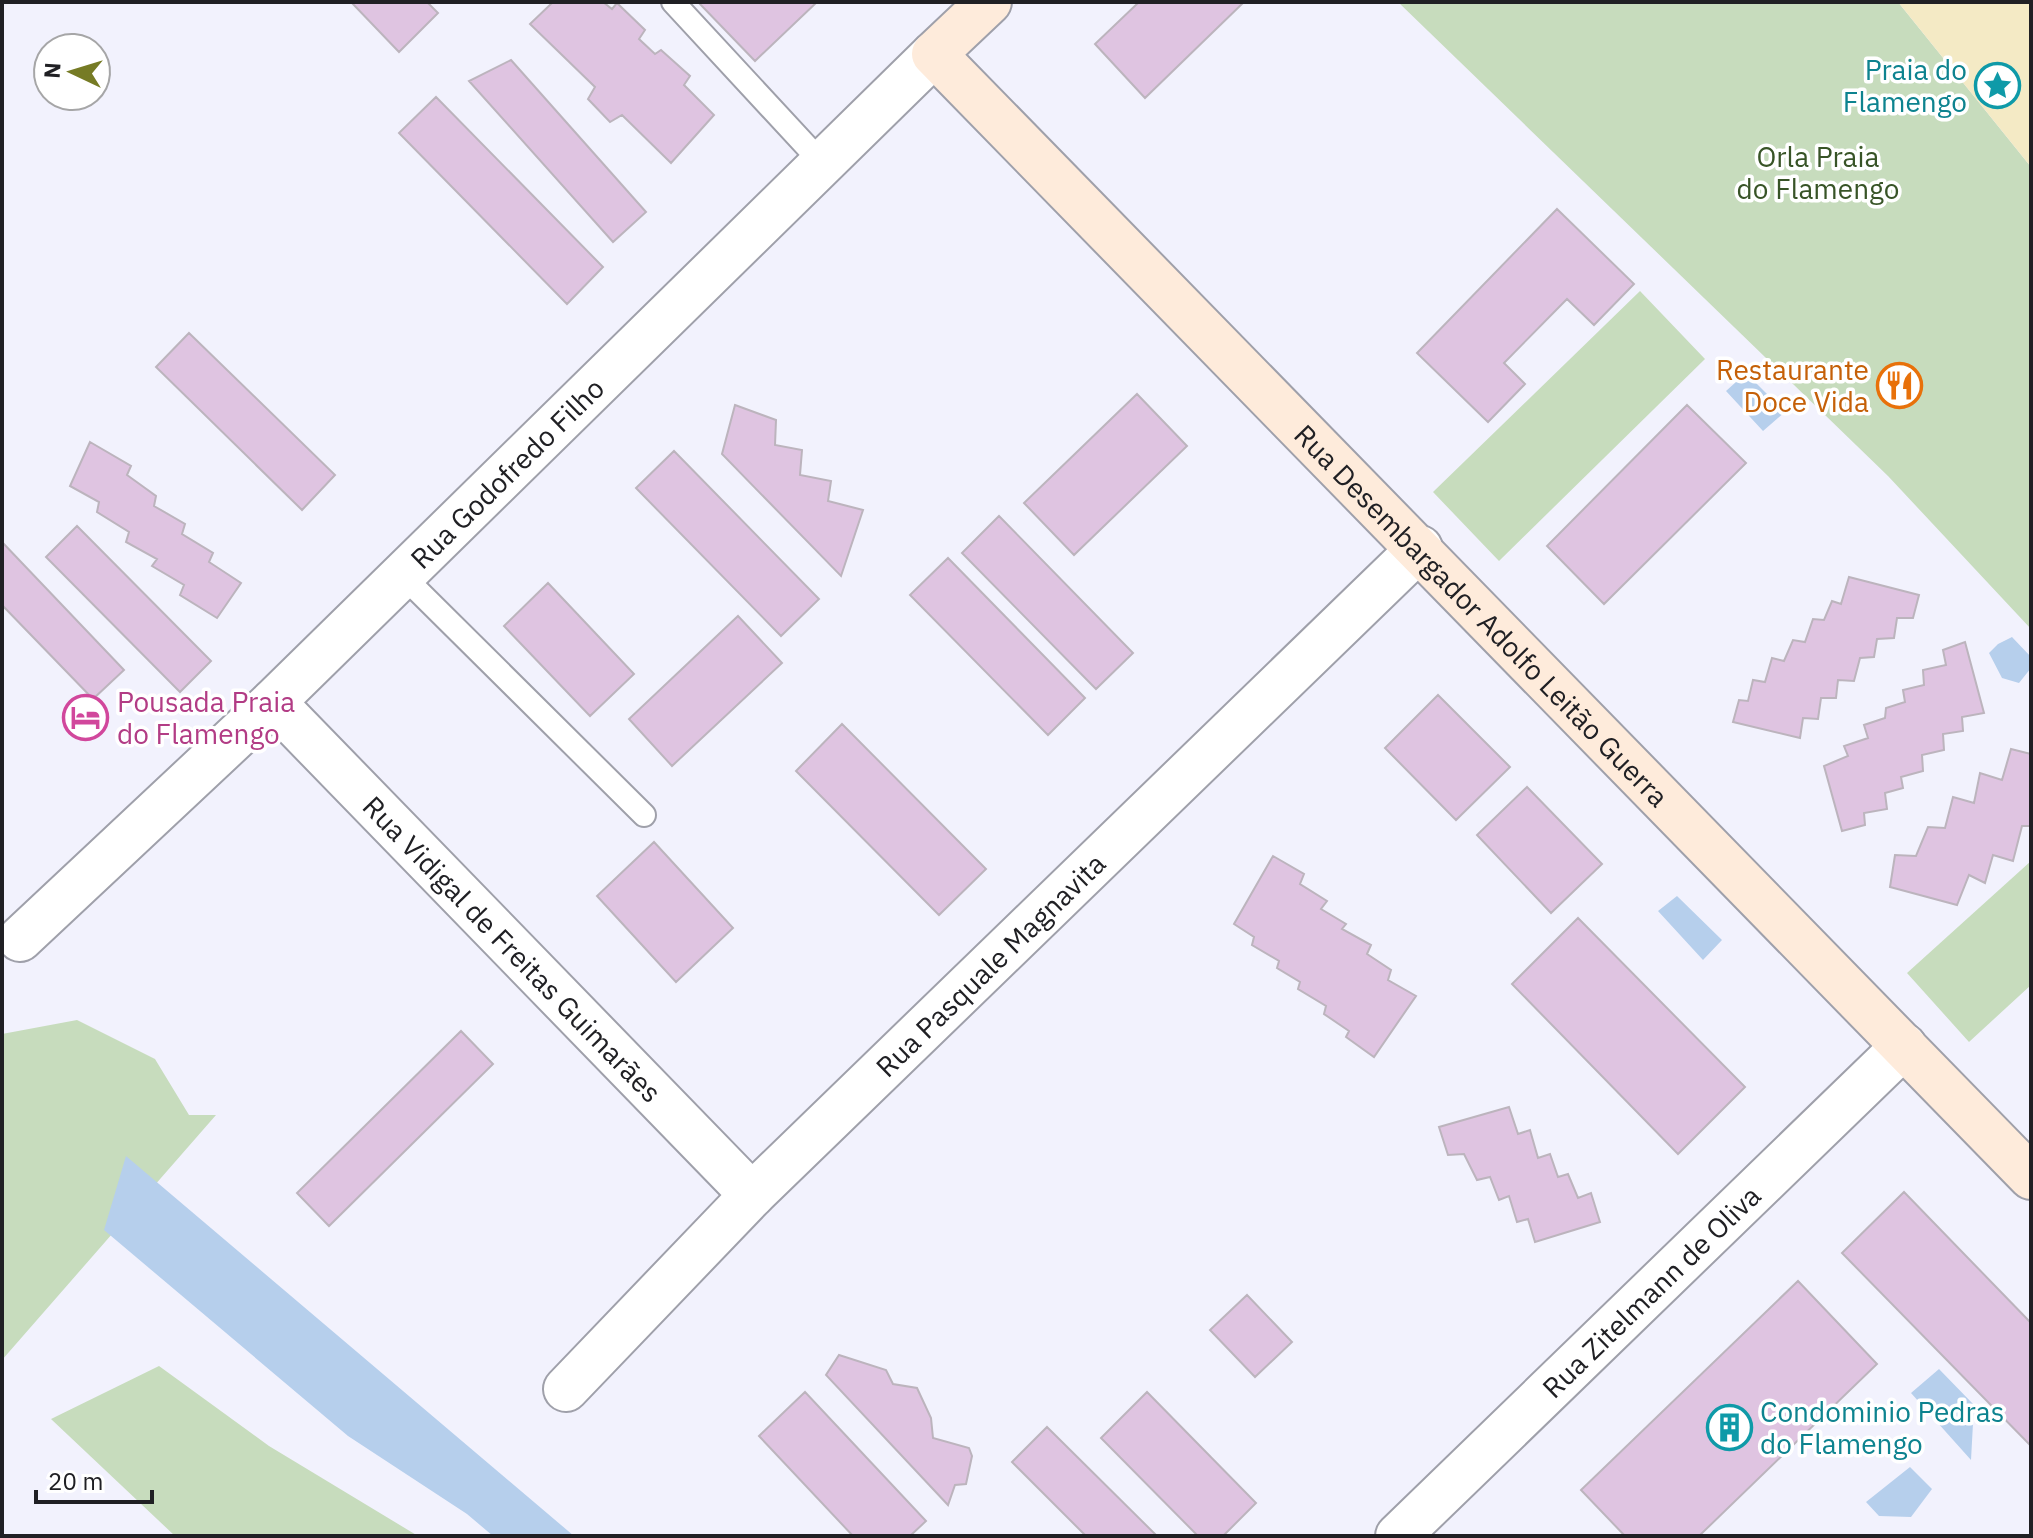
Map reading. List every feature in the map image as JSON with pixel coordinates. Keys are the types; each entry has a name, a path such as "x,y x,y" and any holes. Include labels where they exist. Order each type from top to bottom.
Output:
{"street":[{"name":"Rua Godofredo Filho","path":"20,939 273,702 989,2"},
{"name":"Rua Desembargador Adolfo Leitão Guerra","path":"934,54 1420,548 2031,1177"},
{"name":"Rua Pasquale Magnavita","path":"566,1389 752,1195 1420,548"},
{"name":"Rua Vidigal de Freitas Guimarães","path":"273,702 752,1195"},
{"name":"Rua Zitelmann de Oliva","path":"1401,1535 1904,1046"}],"lane":[{"path":"673,2 823,164"},
{"path":"402,575 644,815"}],"green space":[{"name":"Orla Praia do Flamengo","path":"1398,2 1898,2 2031,167 2031,629 1888,476"},
{"path":"1640,291 1705,359 1499,561 1433,492"},
{"path":"2031,861 2031,985 1969,1042 1907,973"},
{"path":"77,1020 155,1059 189,1115 216,1115 2,1360 2,1034"},
{"path":"159,1366 269,1446 418,1536 175,1536 51,1419"}],"sand":[{"name":"Praia do Flamengo","path":"1898,2 2031,2 2031,167"}],"water":[{"path":"1746,373 1785,412 1763,431 1726,391"},
{"path":"2012,637 2031,657 2031,668 2019,683 2002,678 1989,653"},
{"path":"1677,896 1722,940 1703,960 1658,911"},
{"path":"126,1156 574,1536 493,1536 467,1514 348,1436 104,1230"},
{"path":"1939,1369 1974,1405 1971,1460 1911,1393"},
{"path":"1910,1467 1932,1489 1911,1517 1879,1516 1866,1502"}],"building":[{"path":"351,2 427,2 438,13 399,52"},
{"path":"553,2 603,2 612,9 617,3 645,30 639,39 655,54 661,50 690,76 684,85 714,115 671,163 622,115 610,122 588,99 595,87 530,24"},
{"path":"698,2 817,2 755,61"},
{"path":"1139,2 1244,2 1145,98 1095,44"},
{"path":"511,60 646,212 613,242 469,81"},
{"path":"436,97 603,267 567,304 399,133"},
{"path":"1557,209 1634,284 1594,325 1567,299 1504,363 1525,384 1488,422 1417,353"},
{"path":"189,333 335,475 302,510 156,367"},
{"path":"1137,394 1187,446 1074,555 1024,503"},
{"path":"735,405 776,420 775,445 802,450 800,475 831,481 828,501 863,510 841,576 722,454"},
{"path":"1687,405 1746,463 1604,604 1547,546"},
{"path":"90,442 131,466 127,475 156,496 154,506 185,524 182,534 213,553 209,562 241,583 217,618 180,595 184,585 152,566 157,559 126,542 129,532 97,512 99,502 70,486"},
{"path":"674,451 819,599 781,636 636,488"},
{"path":"999,516 1133,653 1096,689 962,553"},
{"path":"77,526 211,661 180,692 46,557"},
{"path":"2,542 124,670 93,699 2,605"},
{"path":"948,558 1085,698 1048,735 910,595"},
{"path":"1849,577 1919,595 1913,618 1897,618 1894,638 1877,639 1874,657 1860,658 1854,681 1838,680 1836,698 1821,698 1818,719 1803,718 1800,738 1733,722 1739,700 1748,701 1753,680 1765,682 1772,658 1784,661 1793,640 1805,642 1813,619 1824,620 1832,601 1841,604"},
{"path":"548,583 634,674 590,716 504,626"},
{"path":"738,616 782,663 672,766 629,719"},
{"path":"1965,642 1984,713 1962,717 1963,731 1943,734 1944,750 1922,755 1923,771 1901,777 1903,788 1885,793 1887,809 1864,813 1865,825 1842,831 1824,766 1848,756 1844,746 1868,738 1864,725 1885,718 1886,708 1905,702 1903,690 1924,685 1923,670 1946,665 1943,650"},
{"path":"1438,695 1510,767 1456,820 1385,748"},
{"path":"842,724 986,869 939,915 796,771"},
{"path":"2011,749 2031,754 2031,826 2022,826 2013,861 1993,855 1985,883 1969,875 1957,905 1890,887 1895,855 1916,856 1928,827 1945,828 1953,797 1974,803 1980,773 2002,780"},
{"path":"1527,787 1602,864 1551,913 1477,835"},
{"path":"654,842 733,928 676,982 597,896"},
{"path":"1273,856 1304,874 1300,884 1327,901 1321,909 1346,924 1342,929 1371,945 1367,954 1391,970 1388,980 1416,996 1374,1057 1346,1037 1349,1031 1324,1014 1326,1006 1298,989 1300,982 1277,968 1279,961 1252,945 1254,937 1234,924"},
{"path":"1578,918 1745,1087 1678,1154 1512,984"},
{"path":"461,1031 493,1064 329,1226 297,1193"},
{"path":"1509,1107 1518,1134 1530,1130 1538,1158 1550,1154 1558,1177 1568,1174 1578,1198 1591,1193 1600,1222 1535,1242 1528,1219 1517,1222 1509,1196 1499,1200 1490,1177 1477,1180 1464,1154 1448,1155 1439,1127"},
{"name":"Condominio Pedras do Flamengo","path":"1904,1192 2031,1323 2031,1446 1842,1253"},
{"name":"Condominio Pedras do Flamengo","path":"1798,1281 1877,1364 1699,1536 1625,1536 1581,1490"},
{"path":"1247,1295 1292,1342 1255,1377 1210,1330"},
{"path":"839,1355 886,1370 893,1384 917,1388 931,1418 933,1438 969,1448 972,1456 966,1484 955,1485 948,1505 826,1375"},
{"path":"805,1392 926,1521 910,1536 853,1536 759,1436"},
{"path":"1147,1392 1256,1503 1223,1536 1198,1536 1101,1438"},
{"path":"1047,1427 1157,1536 1086,1536 1012,1462"}],"place":[{"name":"Praia do Flamengo","path":"1998,85"},
{"name":"Restaurante Doce Vida","path":"1900,385"},
{"name":"Pousada Praia do Flamengo","path":"86,717"},
{"name":"Condominio Pedras do Flamengo","path":"1729,1427"}]}
